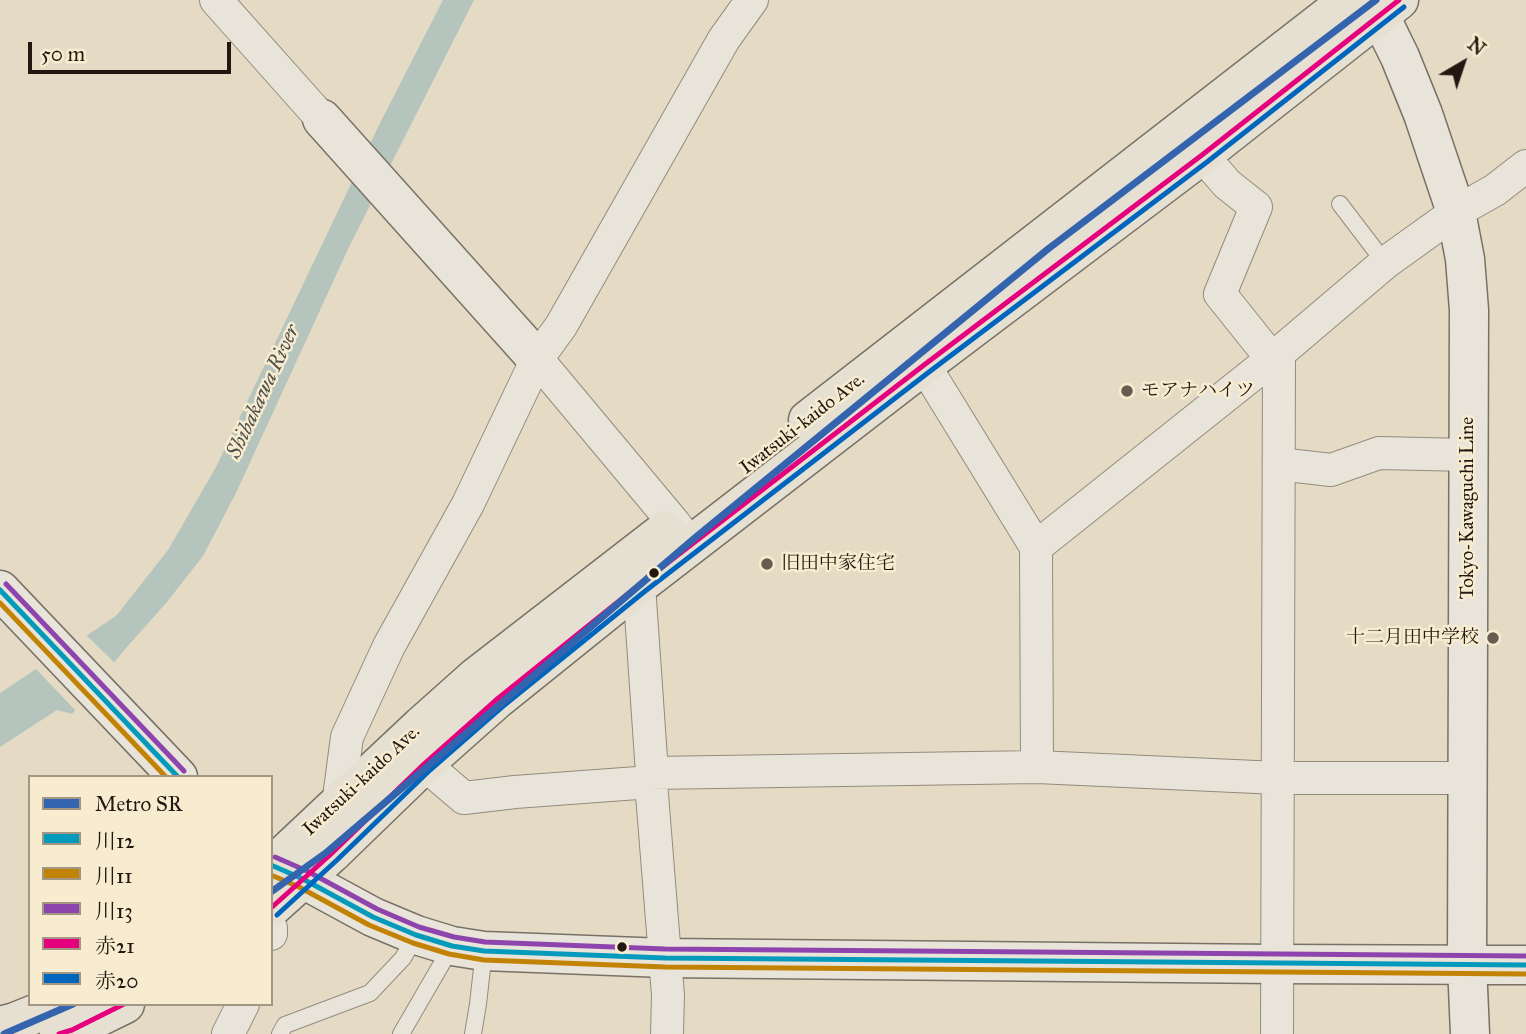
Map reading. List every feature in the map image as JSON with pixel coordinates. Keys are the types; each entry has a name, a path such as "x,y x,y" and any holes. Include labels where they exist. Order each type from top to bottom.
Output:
{"highway":[{"name":"Iwatsuki-kaido Ave.","path":"273,898 279,869 338,805 476,677 924,365 1202,155 1375,4"},
{"name":"Iwatsuki-kaido Ave.","path":"279,869 424,764 496,700 639,585 682,534 1375,4"},
{"path":"0,1026 55,1006"},
{"path":"59,1034 121,1006"}],"street":[{"path":"216,0 537,359 682,534"},
{"path":"338,805 346,737 389,646 468,504 537,359 561,326 724,39 752,0"},
{"name":"Tokyo-Kawaguchi Line","path":"1375,4 1401,58 1423,114 1456,212 1465,259 1469,310 1469,1034"},
{"path":"1202,155 1227,184 1256,207 1220,293 1275,356 1279,464 1277,1034"},
{"path":"1036,547 1275,356 1385,263 1456,212 1495,190 1526,166"},
{"path":"924,365 1036,547 1037,767"},
{"path":"1279,464 1331,470 1380,453 1468,454"},
{"path":"639,585 668,995 667,1034"},
{"path":"0,590 176,775"},
{"path":"424,764 464,798 651,777 1037,767 1278,778 1467,778"},
{"path":"279,869 373,917 415,935 468,949 665,958 1526,965"},
{"path":"228,1034 242,1006"}],"lane":[{"path":"1340,204 1385,263"},
{"path":"280,1034 285,1025 370,993 403,958 415,935"},
{"path":"401,1034 468,949"},
{"path":"468,949 478,1004 473,1034"}],"water":[{"name":"Shibakawa River","path":"443,0 474,0 349,247 236,493 203,556 72,714 57,710 0,747 0,693 116,616 168,550 216,467 379,125"}],"pier":[{"path":"84,633 117,665 78,713 33,666"}],"metro line":[{"name":"SR","path":"273,891 327,852 696,537 1048,249 1376,0"},
{"name":"SR","path":"4,1034 68,1006"}],"transit line":[{"name":"赤21","path":"273,906 496,700 639,585 1202,155 1399,0"},
{"name":"赤20","path":"277,915 430,770 502,707 644,592 1207,162 1404,7"},
{"name":"川13","path":"6,584 184,771"},
{"name":"川12","path":"0,590 176,775"},
{"name":"川11","path":"0,603 164,775"},
{"name":"川13","path":"275,857 377,909 419,927 485,942 665,949 1526,956"},
{"name":"川12","path":"273,866 373,917 416,935 452,946 484,951 665,958 1526,965"},
{"name":"川11","path":"273,876 369,925 413,943 449,954 484,960 665,967 1526,974"},
{"name":"赤21","path":"59,1034 120,1006"}],"place":[{"name":"モアナハイツ","path":"1127,391"},
{"name":"旧田中家住宅","path":"767,564"},
{"name":"十二月田中学校","path":"1493,638"}]}
